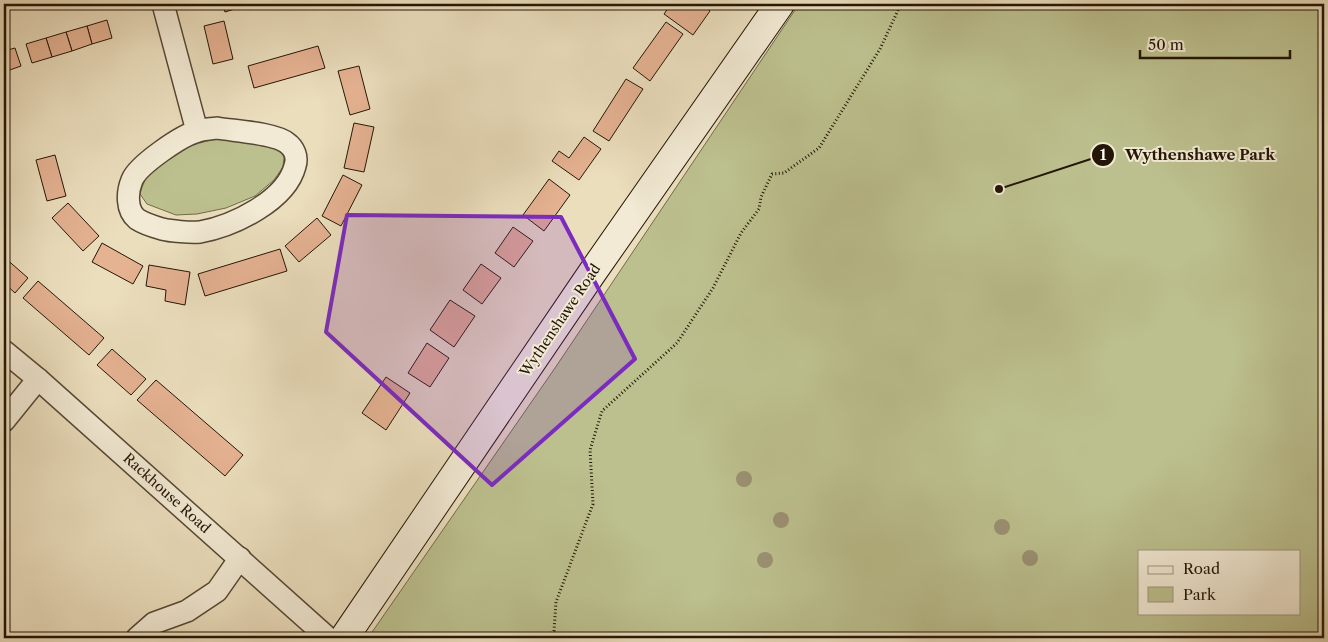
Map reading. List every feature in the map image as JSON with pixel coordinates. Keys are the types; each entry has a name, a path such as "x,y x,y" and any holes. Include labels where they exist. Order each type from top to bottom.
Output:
{"main road":[{"name":"Wythenshawe Road","path":"344,638 592,273 780,4"}],"street":[{"path":"163,4 197,131"},
{"path":"217,128 274,136 286,142 293,149 297,161 294,171 279,194 257,210 228,224 198,232 163,229 137,219 130,209 128,198 132,179 164,149 197,131 217,128"},
{"name":"Rackhouse Road","path":"4,351 38,379 328,638"},
{"path":"4,421 38,379"},
{"path":"137,638 154,623 187,611 216,591 240,558"}],"path":[{"path":"546,638 554,631 556,602 593,504 590,450 602,411 677,343 713,288 741,233 759,209 761,197 772,174 784,173 819,148 880,49 901,4"}],"highlighted area":[{"path":"347,215 561,217 635,359 492,485 326,332"}],"green space":[{"path":"799,4 1324,4 1324,638 368,638 555,368"},
{"path":"225,137 278,147 284,157 283,167 274,180 255,196 226,208 197,214 176,215 147,204 140,194 152,170 162,161 199,143"}],"building":[{"path":"222,4 251,4 225,12"},
{"path":"671,4 702,4 710,11 693,35 664,14"},
{"path":"107,20 112,38 92,44 87,26"},
{"path":"224,21 233,59 213,64 204,26"},
{"path":"666,22 683,34 650,81 633,68"},
{"path":"87,26 92,44 72,51 66,32"},
{"path":"66,32 72,51 52,57 46,38"},
{"path":"46,38 52,57 32,63 26,44"},
{"path":"318,46 325,68 254,88 248,66"},
{"path":"15,48 21,66 4,72 4,51"},
{"path":"359,66 370,109 350,115 338,71"},
{"path":"626,79 643,89 609,141 593,131"},
{"path":"354,123 374,127 364,172 344,168"},
{"path":"584,137 601,149 579,180 552,161 559,151 569,158"},
{"path":"55,155 66,196 47,201 36,160"},
{"path":"343,175 362,185 341,226 322,216"},
{"path":"549,179 570,195 544,231 523,215"},
{"path":"68,203 99,236 83,251 52,218"},
{"path":"317,218 331,235 299,262 285,246"},
{"path":"513,227 533,241 514,267 495,253"},
{"path":"102,243 143,266 133,284 92,262"},
{"path":"280,249 287,271 205,296 198,274"},
{"path":"4,257 28,278 15,293 4,283"},
{"path":"481,264 501,278 482,304 463,290"},
{"path":"149,265 190,272 185,305 165,301 166,290 146,286"},
{"path":"38,281 104,338 89,355 23,298"},
{"path":"450,300 475,316 454,347 430,330"},
{"path":"427,343 449,358 430,387 408,373"},
{"path":"112,349 146,379 131,395 97,365"},
{"path":"386,377 410,393 386,430 362,413"},
{"path":"156,380 243,455 225,476 137,400"}],"place":[{"name":"Wythenshawe Park","path":"999,189"}]}
